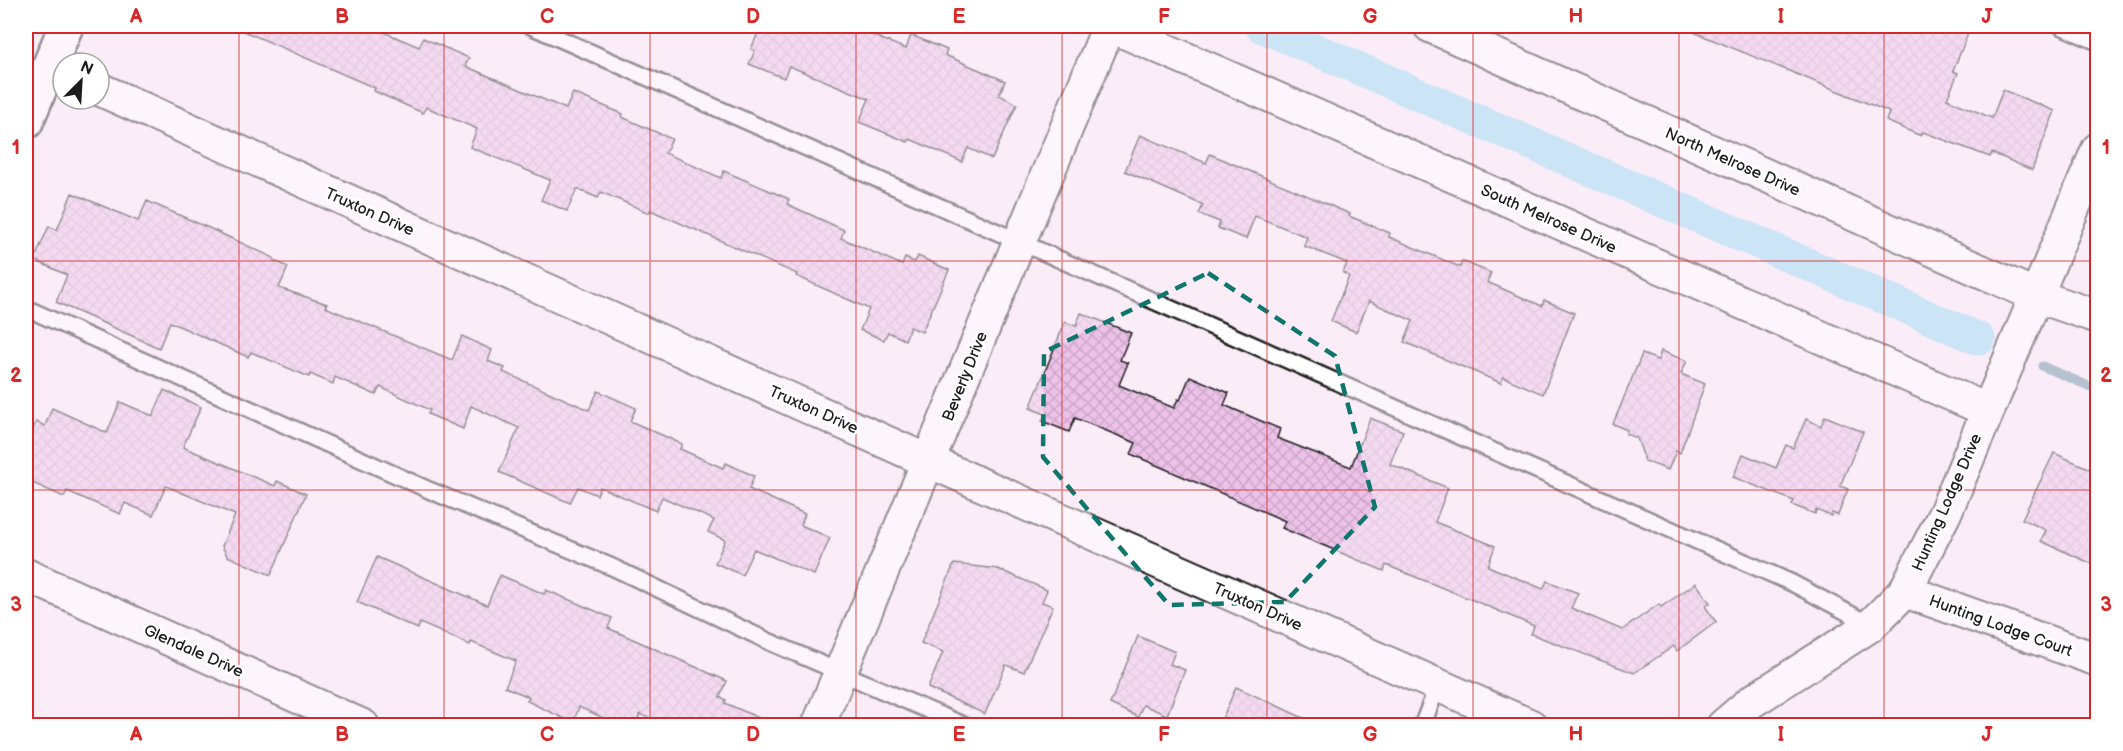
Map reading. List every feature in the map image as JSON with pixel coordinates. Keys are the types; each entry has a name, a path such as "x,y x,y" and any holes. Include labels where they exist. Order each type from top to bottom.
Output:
{"street":[{"path":"60,51 66,26"},
{"name":"Beverly Drive","path":"818,726 1110,26"},
{"name":"South Melrose Drive","path":"1110,26 1987,410"},
{"name":"North Melrose Drive","path":"1430,26 2037,296"},
{"path":"26,122 51,79"},
{"name":"Truxton Drive","path":"111,94 928,461 1530,726"},
{"name":"Hunting Lodge Drive","path":"1724,726 1751,702 1871,625 1905,591 1945,513 2097,149"},
{"path":"2037,296 2097,317"},
{"name":"Glendale Drive","path":"26,574 363,726"},
{"name":"Hunting Lodge Court","path":"1905,591 2097,660"}],"lane":[{"path":"531,26 1792,583 1871,625"},
{"path":"2061,26 2097,42"},
{"path":"26,308 964,726"},
{"path":"1422,726 1438,685"}],"highlighted area":[{"path":"1208,273 1335,356 1375,507 1285,602 1169,605 1043,457 1044,352"}],"building":[{"path":"232,26 370,26 419,47 423,38 469,58 465,66 566,109 573,93 623,114 622,117 672,139 665,153 721,178 724,171 789,199 787,204 844,230 841,238 902,265 905,258 915,262 918,256 949,270 922,332 910,327 905,340 888,332 884,340 860,330 869,309 796,276 797,274 650,210 649,213 601,192 598,198 577,189 567,211 541,200 550,180 470,147 477,129 426,107 423,113 374,91 375,88"},
{"path":"761,26 850,26 906,49 911,35 947,50 945,55 1005,81 999,95 1017,104 992,159 968,148 962,162 910,139 908,142 859,122 869,99 789,66 784,78 749,64 755,51 751,49"},
{"path":"1679,26 1971,26 1953,71 1958,73 1947,99 1992,118 2003,90 2055,111 2032,170 1992,153 1990,157 1923,132 1921,136 1886,121 1889,112"},
{"path":"1140,135 1206,163 1210,154 1350,214 1349,216 1390,233 1389,237 1460,267 1462,261 1491,273 1487,282 1542,306 1544,300 1574,313 1543,394 1503,377 1501,383 1404,342 1413,321 1369,301 1356,332 1331,321 1349,276 1343,273 1347,263 1304,246 1307,237 1255,216 1246,239 1218,228 1220,222 1199,214 1203,205 1125,171"},
{"path":"72,193 138,221 147,201 211,229 274,258 273,260 288,267 279,288 327,304 325,307 452,360 462,336 492,350 488,361 505,368 503,372 589,410 598,391 636,408 630,421 682,444 680,449 723,468 726,463 754,476 749,489 805,514 801,525 830,538 814,575 754,549 742,575 715,563 725,540 708,532 714,520 662,497 656,511 600,487 597,495 578,487 570,503 499,472 519,428 471,406 463,429 428,414 430,410 380,387 376,395 335,377 333,384 310,374 309,377 251,352 248,357 170,322 159,348 56,302 67,275 34,260 49,226 57,230"},
{"path":"1081,313 1131,333 1120,360 1128,363 1119,385 1174,408 1190,376 1229,393 1224,405 1280,429 1277,438 1351,467 1370,418 1403,431 1390,464 1448,488 1435,522 1495,546 1488,566 1543,589 1547,581 1578,593 1571,608 1622,630 1659,604 1661,607 1696,583 1710,603 1705,606 1716,622 1677,651 1674,646 1634,673 1531,634 1534,626 1475,601 1386,565 1384,571 1282,528 1285,521 1131,454 1136,443 1075,418 1069,432 1042,421 1045,414 1030,408 1065,322 1076,326"},
{"path":"1661,351 1687,361 1681,374 1705,384 1680,453 1676,451 1668,470 1645,461 1637,438 1626,434 1627,430 1613,424 1642,354 1658,360"},
{"path":"164,390 201,407 183,447 275,486 277,481 306,494 271,575 227,556 222,546 235,515 166,486 153,515 125,503 120,514 67,491 64,497 26,480 26,445 36,422 45,426 52,408 107,433 120,402 153,416"},
{"path":"1825,416 1863,432 1840,486 1848,489 1838,515 1832,513 1831,516 1816,510 1815,514 1792,505 1794,501 1733,477 1743,454 1776,468 1786,445 1793,448 1806,419 1821,426"},
{"path":"2054,453 2097,472 2097,566 2041,541 2046,530 2022,519"},
{"path":"377,557 487,605 500,575 544,594 546,590 612,618 608,628 727,681 720,697 726,700 725,703 777,726 667,726 640,714 635,726 621,726 579,707 573,723 527,701 529,697 505,687 516,661 471,642 470,645 420,623 418,629 357,602"},
{"path":"954,564 998,569 1047,590 1042,602 1053,606 1024,672 1006,665 985,714 928,688 943,652 921,643"},
{"path":"1138,636 1175,652 1170,664 1185,670 1167,715 1143,705 1138,717 1110,704"},
{"path":"1236,687 1321,726 1219,726"}],"waterway":[{"path":"1261,26 1979,339"},
{"path":"2042,366 2098,390"}]}
